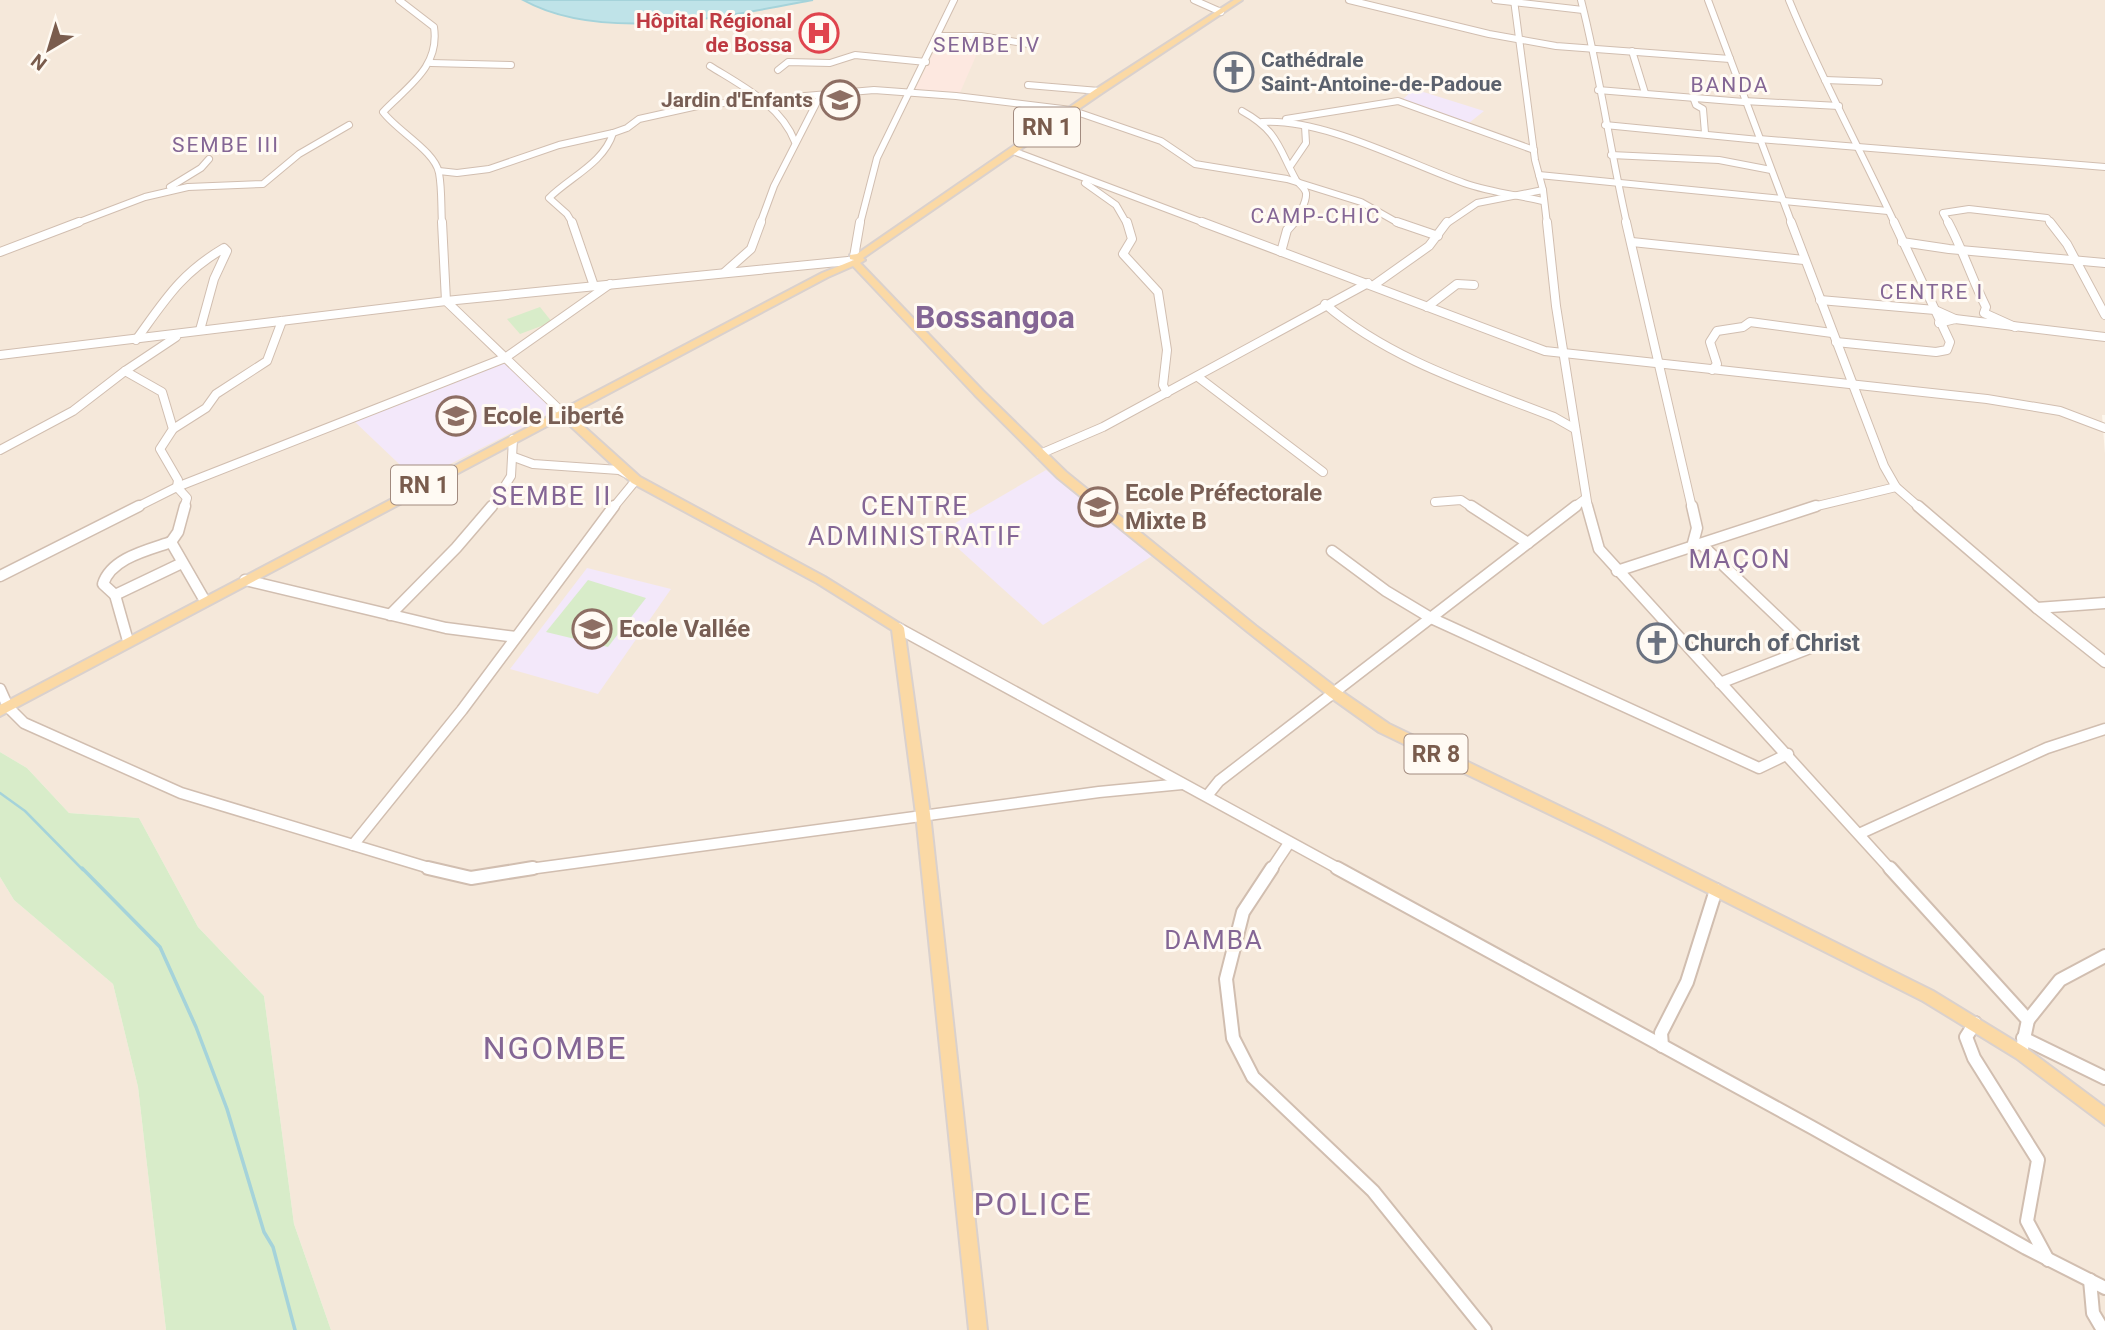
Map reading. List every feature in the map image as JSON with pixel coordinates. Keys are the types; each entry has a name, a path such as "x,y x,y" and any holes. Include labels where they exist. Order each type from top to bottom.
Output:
{"main road":[{"name":"RN 1","path":"4,709 128,641 853,260 1099,91 1239,0"},
{"name":"RR 8","path":"853,260 1040,454 1108,513 1334,693 1394,733 1928,996 2021,1053 2105,1117"},
{"path":"563,414 632,477 821,580 898,628 923,814 978,1330"}],"street":[{"path":"399,0 436,31 431,63 383,113 390,125 434,160 439,171 446,301 563,414"},
{"path":"0,355 446,301 853,260 864,202 877,158 954,0"},
{"path":"1194,0 1221,12"},
{"path":"1349,0 1489,34 1556,46 1592,46 1730,59"},
{"path":"1495,0 1583,10"},
{"path":"1581,0 1611,155 1697,528 1696,545"},
{"path":"1708,0 1744,102 1884,466 1896,486 2037,608 2105,662"},
{"path":"1789,0 1812,56 1839,106 1950,342 1947,350 1936,352 1836,342"},
{"path":"1514,2 1534,150 1543,190 1585,499 1599,550 2028,1020"},
{"path":"938,36 981,36 1034,45"},
{"path":"1632,51 1645,93"},
{"path":"778,70 788,62 830,63 848,55 926,62"},
{"path":"431,63 511,65"},
{"path":"710,66 775,111 790,128 795,142"},
{"path":"1825,79 1879,82"},
{"path":"1028,85 1099,91"},
{"path":"439,171 457,173 489,169 559,145 613,133 627,128 639,119 711,103 874,90 911,92 1071,110 1161,141 1195,164 1298,183 1361,202 1406,227 1438,236"},
{"path":"1598,90 1744,102 1839,106"},
{"path":"725,273 751,249 774,186 820,96"},
{"path":"1693,97 1696,105 1703,109 1704,133"},
{"path":"1262,122 1398,101 1534,150"},
{"path":"1242,111 1262,122 1292,165 1306,196 1297,218 1287,230 1281,252"},
{"path":"1279,121 1305,126 1365,145 1467,184 1543,201"},
{"path":"157,194 188,187 263,184 299,154 349,125"},
{"path":"1605,125 2105,167"},
{"path":"1292,165 1307,148 1305,126"},
{"path":"594,286 591,265 582,250 569,215 551,204 549,198 603,153 612,141 613,133"},
{"path":"1013,151 1527,345 1564,354 1987,399 2048,409 2105,428"},
{"path":"1611,155 1719,160 1771,170"},
{"path":"0,251 157,194 179,183 209,159"},
{"path":"1077,175 1079,179 1114,200 1121,210 1128,222 1132,239 1123,254 1158,292 1167,350 1163,385 1167,393"},
{"path":"1539,176 1888,211"},
{"path":"1040,454 1103,427 1198,377 1325,304 1371,284 1429,246 1447,222 1477,203 1543,190"},
{"path":"2014,327 1984,313 1986,307 1967,269 1962,248 1943,213 1969,209 2047,218 2067,244 2105,315"},
{"path":"1632,242 1804,260"},
{"path":"1902,242 2105,263"},
{"path":"136,340 177,284 197,264 224,248 227,251 214,279 201,330"},
{"path":"0,576 177,487 505,358 610,284"},
{"path":"1427,307 1457,284 1474,285"},
{"path":"1820,300 1935,310 1955,318 2105,337"},
{"path":"1325,304 1353,328 1413,361 1553,417 1575,429"},
{"path":"1939,323 1955,318"},
{"path":"177,487 178,480 160,449 173,429 206,408 216,394 267,361 282,321"},
{"path":"1712,370 1717,364 1710,342 1717,331 1750,323 1832,333"},
{"path":"0,450 73,411 125,371 180,335"},
{"path":"125,371 162,392 173,429"},
{"path":"1198,377 1323,472"},
{"path":"390,615 485,515 511,476 513,439"},
{"path":"353,845 462,710 632,477 619,470 533,464 514,457"},
{"path":"1617,571 1800,510 1896,486"},
{"path":"128,641 115,595 103,584 104,579 126,558 171,542 178,532 187,498 177,487"},
{"path":"1206,796 1219,782 1585,499"},
{"path":"1435,502 1461,500 1528,543"},
{"path":"171,542 205,601"},
{"path":"1696,545 1810,648 1720,683"},
{"path":"1332,551 1386,592 1431,618 1759,768 1788,754"},
{"path":"115,595 182,563"},
{"path":"246,580 446,628 516,636"},
{"path":"2037,608 2086,602 2105,603"},
{"path":"898,628 2049,1260 2105,1288"},
{"path":"0,689 4,709 24,723 181,793 415,865 471,878 597,858 923,814 1183,783"},
{"path":"1859,834 2047,748 2105,729"},
{"path":"1289,843 1242,912 1226,979 1233,1038 1253,1077 1373,1191 1485,1330"},
{"path":"1662,1046 1661,1033 1687,982 1716,890"},
{"path":"2021,1053 2028,1020 2045,996 2060,980 2105,956"},
{"path":"1975,1023 1966,1037 1974,1058 2038,1160 2028,1221 2049,1260"},
{"path":"2023,1038 2105,1078"},
{"path":"2090,1280 2093,1313 2103,1330"}],"shaded area":[{"path":"0,0 523,0 554,13 621,22 708,18 813,0 2105,0 2105,415 2102,415 2105,454 2105,1330 331,1330 294,1224 264,996 198,927 139,818 69,813 27,768 0,752"},
{"path":"937,46 979,49 959,95 914,91"},
{"path":"1414,89 1484,111 1469,123 1401,101"},
{"name":"Ecole Liberté","path":"503,361 554,411 417,481 355,422"},
{"path":"1046,470 1152,556 1043,625 940,532"},
{"name":"Ecole Vallée","path":"587,568 671,589 598,694 510,669"},
{"path":"0,877 14,900 113,984 138,1087 166,1330 0,1330"}],"green space":[{"path":"540,307 552,322 520,334 507,319"},
{"path":"588,580 646,598 608,647 546,632"},
{"path":"0,752 27,768 69,813 139,818 198,927 264,996 294,1224 331,1330 166,1330 138,1087 113,984 14,900 0,877"}],"water":[{"path":"523,0 813,0 705,19 627,24 590,21 555,13"}],"waterway":[{"path":"0,793 25,811 83,870"},
{"path":"82,868 160,947 196,1027 227,1109 264,1232 273,1247 295,1330"}],"place":[{"name":"Hôpital Régional de Bossa","path":"819,33"},
{"name":"Cathédrale Saint-Antoine-de-Padoue","path":"1234,72"},
{"name":"Jardin d'Enfants","path":"840,100"},
{"name":"Ecole Liberté","path":"456,416"},
{"name":"Ecole Préfectorale Mixte B","path":"1098,507"},
{"name":"Ecole Vallée","path":"592,629"},
{"name":"Church of Christ","path":"1657,643"}],"district":[{"name":"SEMBE IV","path":"987,45"},
{"name":"BANDA","path":"1730,85"},
{"name":"SEMBE III","path":"226,145"},
{"name":"CAMP-CHIC","path":"1316,216"},
{"name":"CENTRE I","path":"1932,292"},
{"name":"Bossangoa","path":"995,317"},
{"name":"SEMBE II","path":"552,496"},
{"name":"CENTRE ADMINISTRATIF","path":"915,521"},
{"name":"MAÇON","path":"1740,559"},
{"name":"DAMBA","path":"1214,940"},
{"name":"NGOMBE","path":"555,1048"},
{"name":"POLICE","path":"1033,1204"}]}
